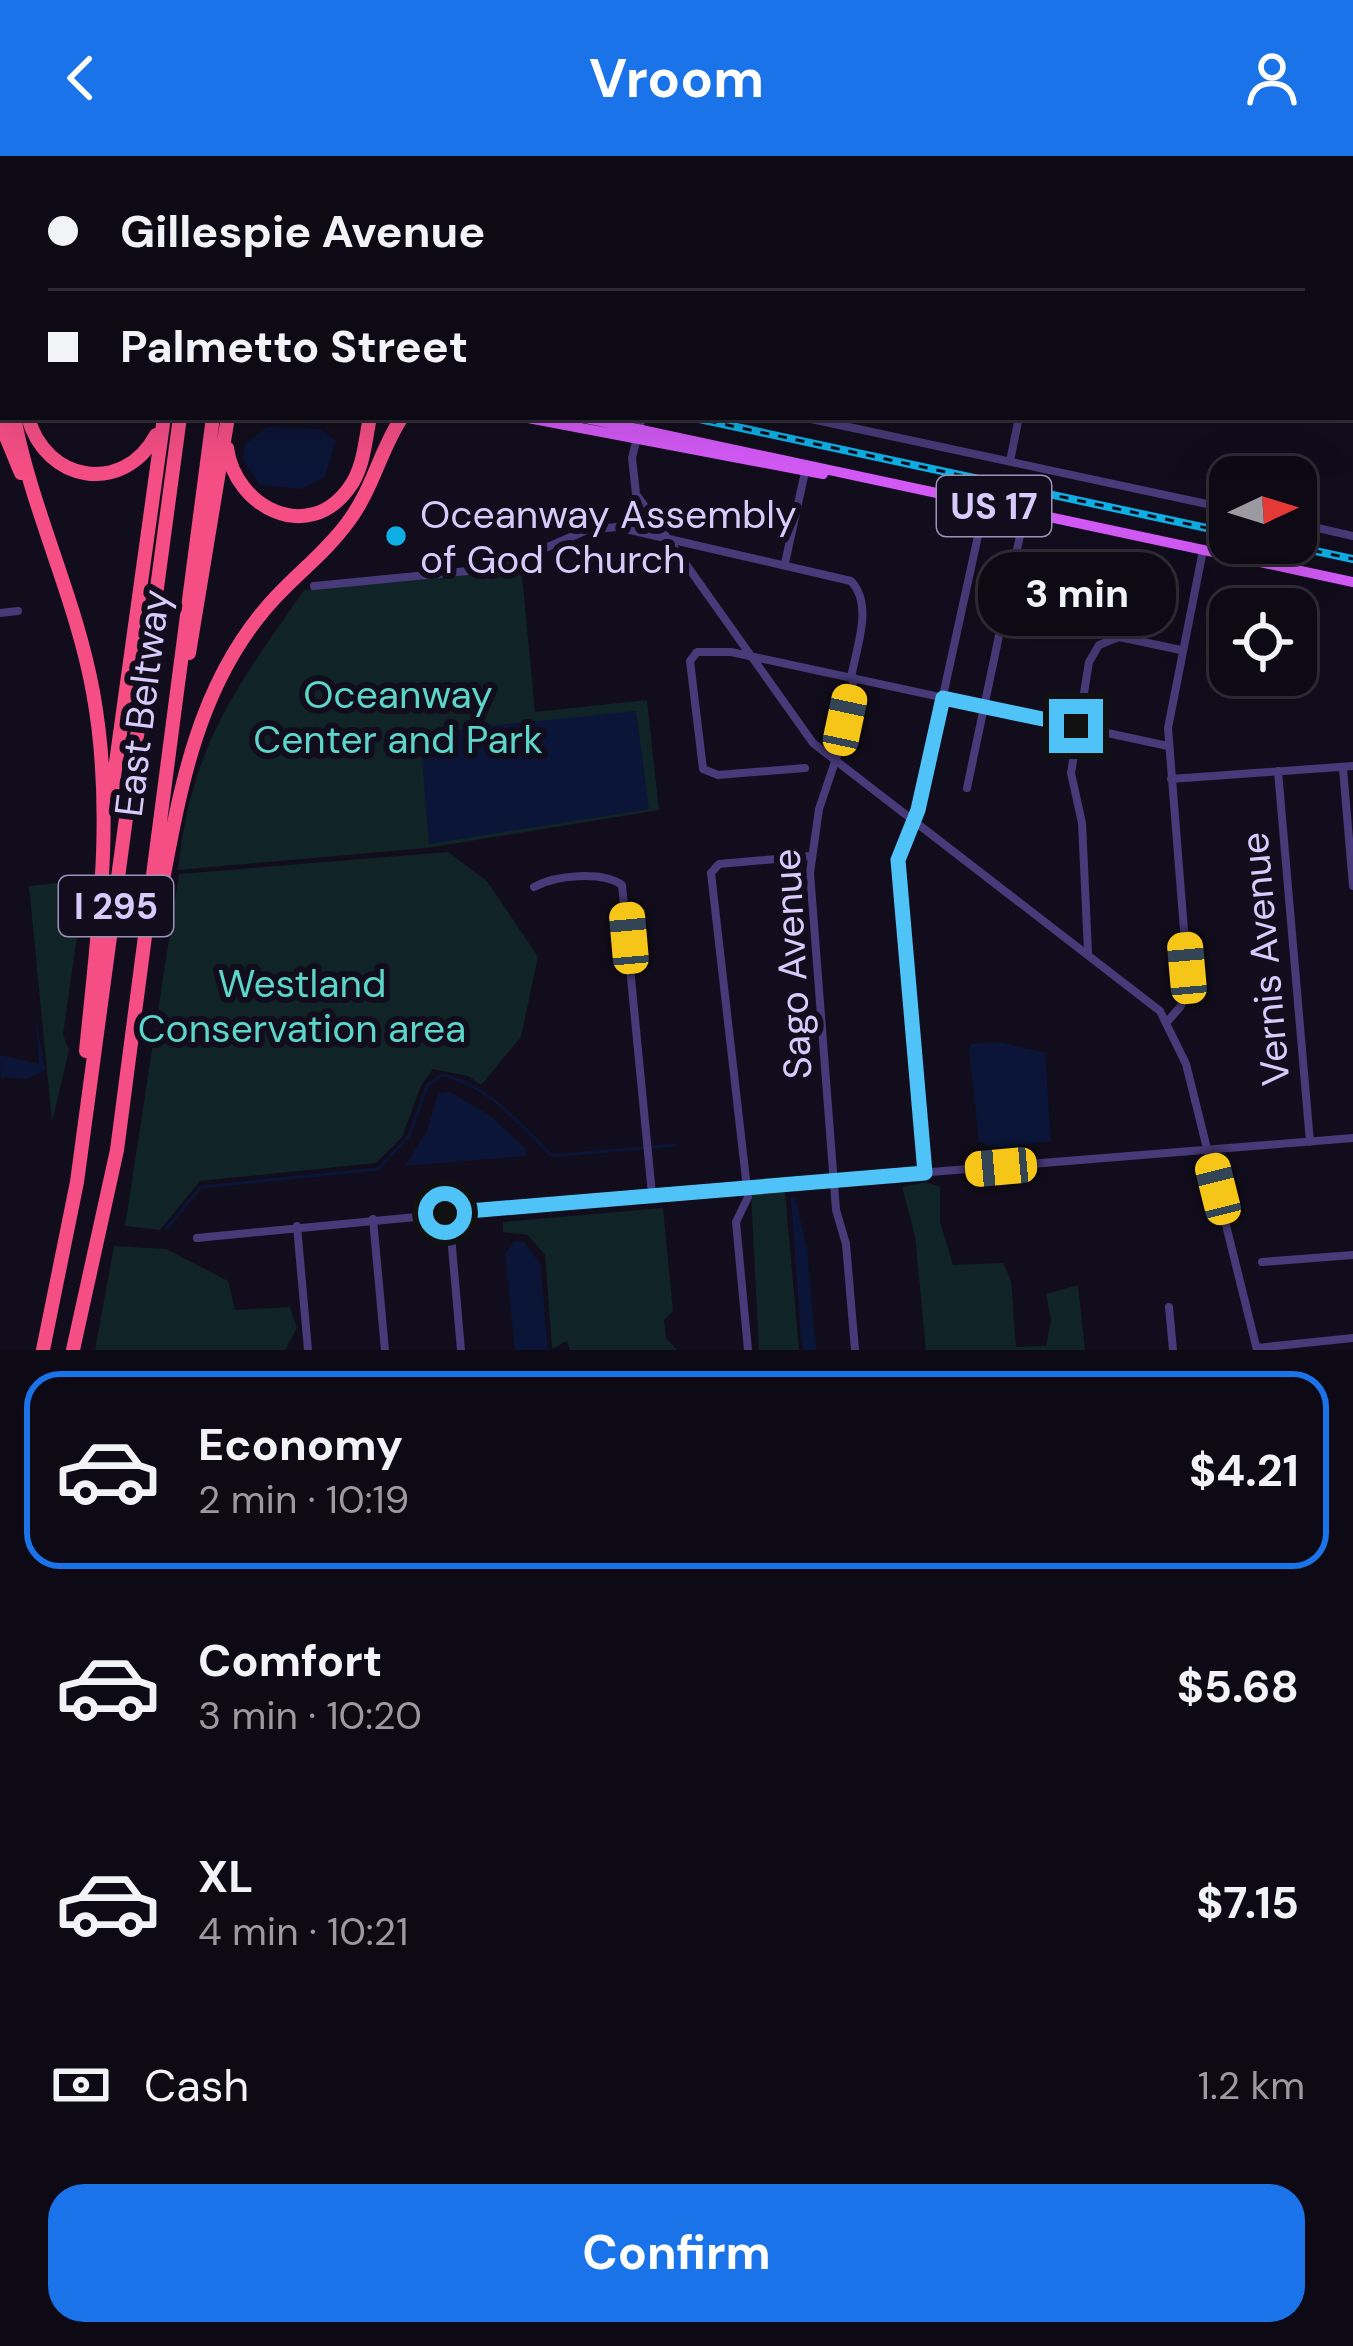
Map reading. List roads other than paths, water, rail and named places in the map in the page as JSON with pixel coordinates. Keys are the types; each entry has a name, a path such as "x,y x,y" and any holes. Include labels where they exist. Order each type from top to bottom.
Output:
{"highway":[{"path":"15,420 93,689 105,789 102,886"},
{"path":"30,420 50,458 65,469 96,476 139,459 163,420"},
{"path":"77,1182 102,886 139,574 164,420"},
{"name":"East Beltway","path":"43,1350 77,1182 180,420"},
{"name":"East Beltway","path":"73,1350 117,1150 213,420"},
{"path":"167,783 228,420"},
{"path":"356,420 364,447"},
{"path":"226,437 241,489 272,512 290,516 321,511 341,498 358,474 369,420"},
{"path":"375,478 388,420"},
{"path":"117,1150 170,841 203,714 264,610 345,526 375,478 401,420"},
{"path":"0,422 49,542"}],"main road":[{"name":"US 17","path":"552,420 639,429 805,472 868,479"},
{"name":"US 17","path":"596,420 1353,582"}],"street":[{"path":"816,420 1209,504"},
{"path":"1010,461 1018,420"},
{"path":"639,429 633,487 800,729 834,760 1152,1002 1167,1022 1186,1064 1257,1349 1353,1338"},
{"path":"314,586 499,568 602,526 784,563 805,472"},
{"path":"925,1173 898,860 914,821 985,504"},
{"path":"967,788 1025,512"},
{"path":"1317,528 1353,536"},
{"path":"1167,1022 1187,992 1168,746 1181,650 1203,550"},
{"name":"Sago Avenue","path":"784,563 851,580 863,597 852,678 811,856 836,1180 855,1350"},
{"path":"0,613 18,611"},
{"path":"1088,952 1082,823 1071,772 1089,662 1099,645 1126,637 1181,650"},
{"path":"805,768 718,775 703,769 690,661 697,652 714,649 1168,746"},
{"path":"1171,779 1348,768 1353,886"},
{"name":"Vernis Avenue","path":"1278,771 1310,1142"},
{"path":"748,1350 736,1222 747,1188 711,873 719,864 811,856"},
{"path":"534,887 544,881 609,876 622,885 652,1194"},
{"path":"197,1238 652,1194 1353,1138"},
{"path":"448,1213 461,1350"},
{"path":"373,1219 385,1350"},
{"path":"297,1226 308,1350"},
{"path":"1262,1262 1353,1255"},
{"path":"1169,1307 1173,1350"}],"water":[{"path":"267,427 321,429 336,441 325,477 301,489 260,485 244,461 244,445"},
{"path":"636,711 649,809 429,844 420,733"},
{"path":"36,1019 45,1070 27,1079 1,1077 0,1055 39,1064"},
{"path":"999,1042 1045,1053 1051,1141 992,1148 979,1141 969,1051 972,1044"},
{"path":"449,1091 492,1117 526,1149 525,1156 405,1166 427,1131 438,1094"},
{"path":"795,1197 807,1249 816,1350 803,1350 801,1338 791,1198"},
{"path":"514,1241 524,1242 540,1263 548,1350 515,1350 505,1254"}],"waterway":[{"path":"167,1228 201,1187 378,1169 409,1136 427,1086 442,1075 488,1096 552,1156 675,1145"}],"railway":[{"path":"704,420 1209,528"},
{"path":"1317,551 1353,559"}],"place":[{"name":"Oceanway Assembly of God Church","path":"396,536"}],"park label":[{"name":"Oceanway Center and Park","path":"398,716"},
{"name":"Westland Conservation area","path":"302,1006"}]}
